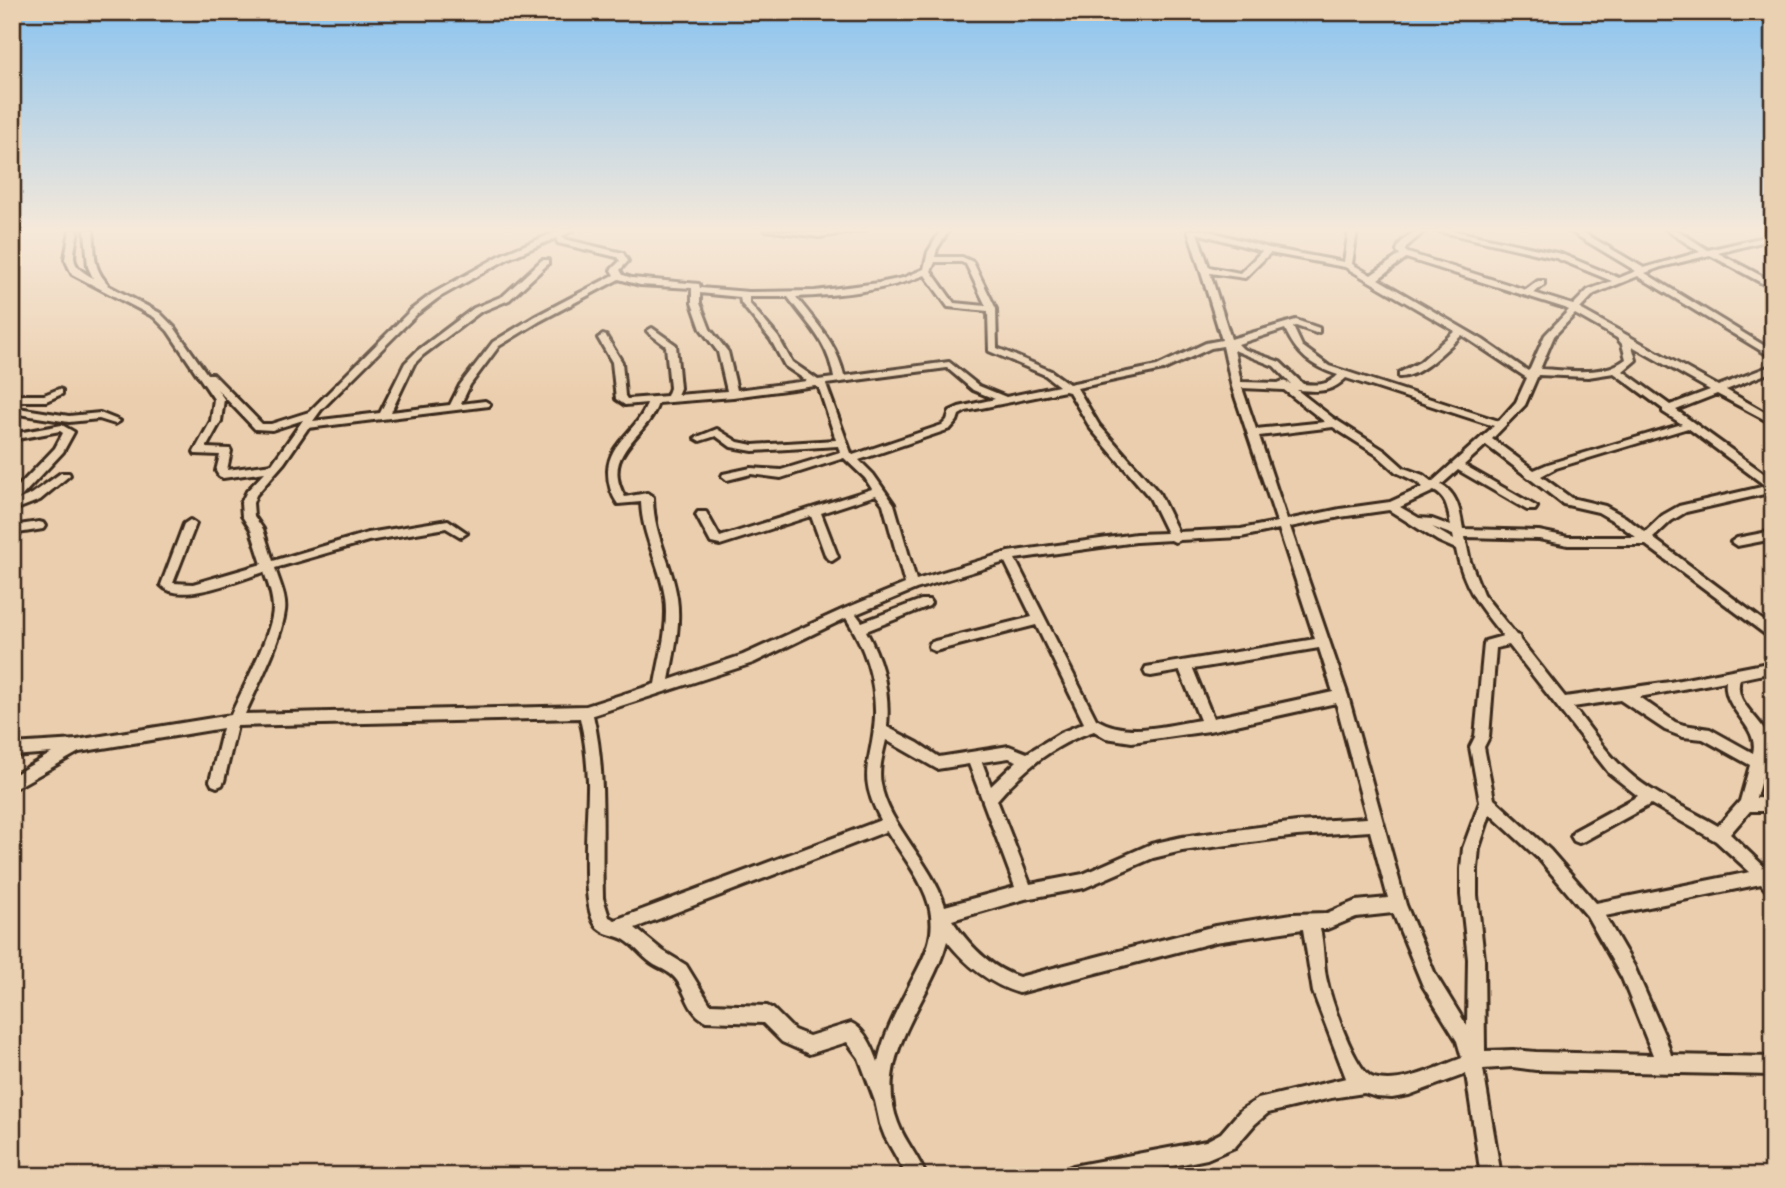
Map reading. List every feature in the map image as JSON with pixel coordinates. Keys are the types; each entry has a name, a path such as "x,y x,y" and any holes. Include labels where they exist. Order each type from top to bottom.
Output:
{"street":[{"path":"102,285 157,315 170,329 219,399 216,421 199,452 226,451 221,471 223,474 274,467"},
{"path":"107,285 162,315 205,370 259,427 272,427 313,414"},
{"path":"217,781 234,722 271,638 279,610 278,593 257,529 248,516 247,503 251,494 313,414 390,334 428,301 455,285"},
{"path":"384,415 410,363 420,353 477,310 506,298 520,285"},
{"path":"455,406 465,385 496,344 600,285"},
{"path":"664,285 682,285"},
{"path":"694,285 698,290 744,295 877,285"},
{"path":"938,285 951,305 992,309"},
{"path":"980,285 992,309 991,349 1015,362 1048,373 1070,388 1095,427 1155,496 1175,538"},
{"path":"1210,285 1224,327 1237,385 1340,696 1398,905 1429,980 1464,1037 1475,1063"},
{"path":"1385,285 1531,374 1571,375 1616,370 1631,360 1627,344 1618,333"},
{"path":"1504,285 1575,310 1773,421"},
{"path":"1528,293 1538,285"},
{"path":"12,750 77,746 234,722 586,712 748,659 848,612 912,586 1008,556 1136,538 1241,533 1282,523 1390,506 1432,487 1501,425 1521,403 1531,374 1550,335 1591,292 1606,285"},
{"path":"1663,285 1721,325 1773,355"},
{"path":"698,290 696,303 706,329 723,352 733,394"},
{"path":"789,293 827,339 833,350 839,378"},
{"path":"744,295 745,303 775,339 788,364 825,390 846,452 880,490 888,504 912,586"},
{"path":"727,476 751,471 780,474 846,452 946,427 952,421 954,413 963,409 1160,368 1193,351 1299,323 1315,330"},
{"path":"1288,326 1298,348 1326,368 1501,425"},
{"path":"652,331 671,345 675,388 670,400"},
{"path":"1402,375 1423,364 1461,331"},
{"path":"603,338 617,362 622,401 733,394 949,365 980,390 1007,401"},
{"path":"1227,342 1240,351 1277,364 1300,387"},
{"path":"1616,370 1773,487"},
{"path":"1667,410 1770,372"},
{"path":"1237,385 1328,387 1343,375"},
{"path":"1283,384 1335,424 1381,453 1400,470 1450,497 1478,596 1614,769 1628,783 1650,797 1719,835 1743,854 1768,881"},
{"path":"12,398 53,395 31,412"},
{"path":"653,401 650,416 618,450 614,484 622,501 647,497 646,512 655,551 671,596 661,688"},
{"path":"304,425 485,404"},
{"path":"12,410 69,419 105,417 115,421"},
{"path":"1253,433 1335,424"},
{"path":"1533,475 1552,466 1688,425"},
{"path":"12,437 62,428 68,429 69,432 59,450 12,500"},
{"path":"700,438 717,432 735,445 846,452"},
{"path":"1486,440 1572,504 1601,509 1649,540 1773,635"},
{"path":"1456,466 1531,508"},
{"path":"12,507 36,497 65,475"},
{"path":"1390,506 1420,522 1436,537 1460,540 1539,535 1568,541 1649,540 1673,513 1697,503 1773,487"},
{"path":"702,515 717,541 880,490"},
{"path":"815,511 832,557"},
{"path":"190,524 169,576 167,585 170,588 190,589 380,535 448,524 461,533"},
{"path":"12,530 39,526"},
{"path":"1737,542 1773,535"},
{"path":"1008,556 1093,726 1106,733 1132,736 1209,725 1340,696"},
{"path":"860,628 925,603"},
{"path":"848,612 860,628 880,685 880,730 872,773 875,788 890,824 961,946 997,976 1019,985 1215,934 1308,921 1327,921 1356,909 1398,905"},
{"path":"935,646 1039,620"},
{"path":"1491,1176 1475,1063 1476,959 1469,869 1471,848 1487,802 1477,747 1482,737 1490,644 1514,639"},
{"path":"1150,671 1322,643"},
{"path":"1185,667 1209,725"},
{"path":"1563,703 1773,667"},
{"path":"1719,835 1747,804 1753,772 1758,763 1761,739 1737,703 1730,687 1734,675"},
{"path":"1621,694 1670,726 1683,731 1705,733 1758,763"},
{"path":"586,712 593,736 596,774 595,898 597,913 603,924 634,936 657,957 677,967 684,975 695,1000 706,1012 767,1015 788,1035 809,1045 851,1032 866,1053 884,1101 890,1126 917,1176"},
{"path":"989,799 998,787 1030,760 1069,733 1093,726"},
{"path":"880,730 937,763 1009,752 1030,760"},
{"path":"12,784 77,746"},
{"path":"974,759 1025,892"},
{"path":"1579,836 1650,797"},
{"path":"1487,802 1545,855 1593,911 1628,972 1660,1045 1664,1062"},
{"path":"1747,804 1773,805"},
{"path":"612,929 890,824"},
{"path":"939,912 1084,881 1152,851 1182,844 1297,829 1375,824"},
{"path":"1593,911 1768,881"},
{"path":"884,1101 884,1079 895,1031 935,952 940,933 939,912"},
{"path":"1308,921 1315,937 1315,966 1324,1002 1353,1073 1362,1085 1370,1089 1396,1088 1449,1074 1475,1063 1517,1057 1536,1061 1773,1066"},
{"path":"1073,1176 1207,1150 1228,1140 1248,1117 1264,1105 1331,1088 1362,1085"}]}
